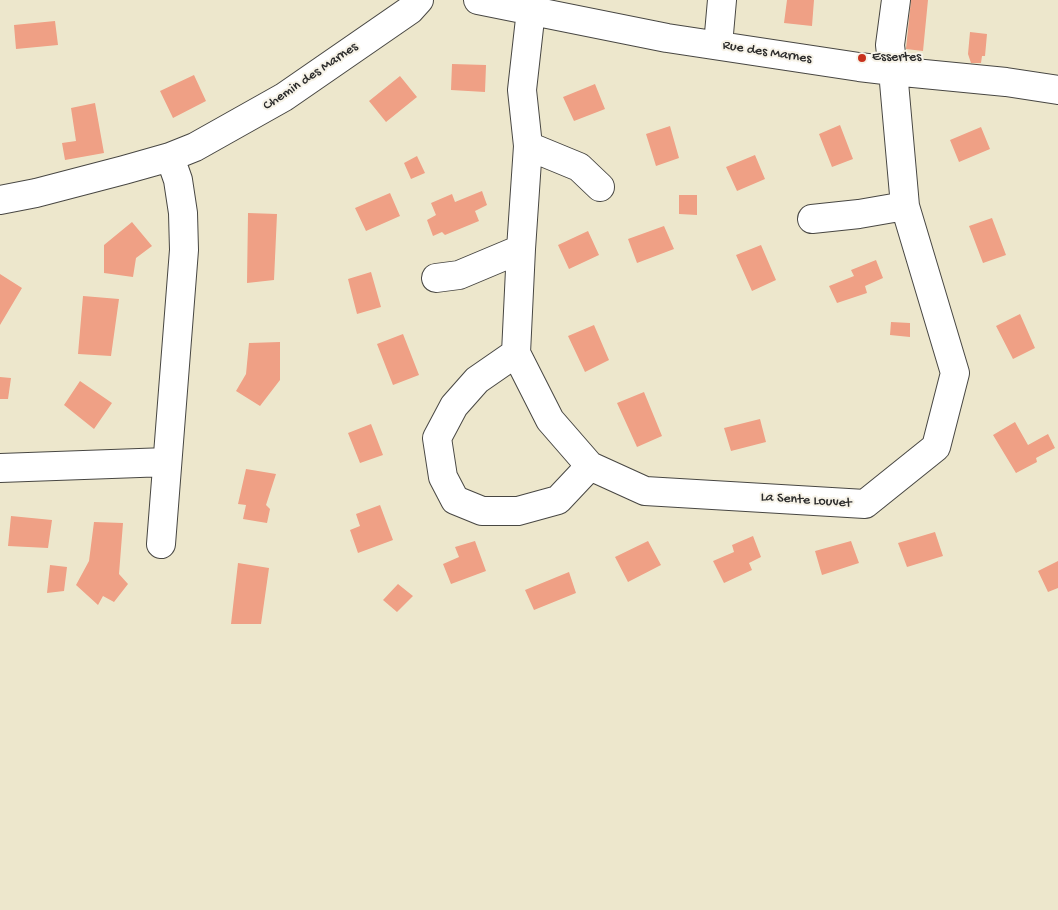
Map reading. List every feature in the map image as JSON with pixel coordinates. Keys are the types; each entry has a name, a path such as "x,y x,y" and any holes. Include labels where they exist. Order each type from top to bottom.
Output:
{"street":[{"name":"Chemin des Marnes","path":"0,200 36,193 124,170 195,147 284,98 410,10 419,0"},
{"name":"Rue des Marnes","path":"478,0 667,38 850,66 1006,82 1058,90"},
{"path":"718,45 722,0"},
{"name":"La Sente Louvet","path":"531,10 522,90 528,146 516,353 550,420 590,466 645,491 865,504 936,446 955,373 905,206 890,45 896,0"},
{"path":"528,146 580,167 600,187"},
{"path":"161,544 184,250 184,213 178,180 170,156"},
{"path":"812,219 859,214 905,206"},
{"path":"436,278 459,274 521,249"},
{"path":"516,353 477,380 454,406 437,438 443,477 455,500 482,511 518,511 558,500 590,466"},
{"path":"0,468 167,462"}],"building":[{"path":"787,0 814,0 812,26 784,23"},
{"path":"911,0 928,0 923,51 906,49"},
{"path":"55,21 58,45 16,49 14,25"},
{"path":"970,32 987,34 985,56 982,56 981,63 971,63 968,54"},
{"path":"452,64 486,65 485,92 451,90"},
{"path":"194,75 206,101 173,118 160,91"},
{"path":"400,76 417,97 386,122 369,101"},
{"path":"595,84 605,109 574,121 563,97"},
{"path":"95,103 104,153 65,160 62,143 76,141 71,108"},
{"path":"840,125 853,159 832,167 819,134"},
{"path":"670,126 679,158 656,166 646,134"},
{"path":"981,127 990,149 959,162 950,140"},
{"path":"755,155 765,179 737,191 726,167"},
{"path":"417,156 425,173 411,179 404,163"},
{"path":"482,191 487,205 475,211 479,221 445,235 442,232 433,236 427,220 436,215 431,203 452,194 455,202"},
{"path":"390,193 400,216 366,231 355,208"},
{"path":"679,195 697,195 697,215 679,214"},
{"path":"248,213 277,214 274,280 247,283"},
{"path":"992,218 1006,255 983,263 969,226"},
{"path":"132,222 152,246 136,258 133,277 104,273 104,245"},
{"path":"664,226 674,249 637,263 628,239"},
{"path":"588,231 599,255 569,269 558,245"},
{"path":"761,245 776,280 752,291 736,255"},
{"path":"876,260 883,278 865,286 867,293 837,303 829,286 854,276 851,270"},
{"path":"371,272 381,307 357,314 348,279"},
{"path":"0,274 22,288 0,325"},
{"path":"83,296 119,299 111,356 78,354"},
{"path":"1020,314 1035,348 1013,359 996,326"},
{"path":"891,322 910,323 910,337 890,335"},
{"path":"594,325 609,360 585,372 568,336"},
{"path":"403,334 419,375 393,385 377,344"},
{"path":"280,342 280,380 260,406 236,391 246,374 249,343"},
{"path":"0,377 11,378 8,399 0,399"},
{"path":"80,381 112,403 94,429 64,405"},
{"path":"644,392 662,436 637,447 617,403"},
{"path":"760,419 766,442 731,451 724,428"},
{"path":"1015,422 1028,445 1048,434 1055,448 1036,458 1037,462 1016,473 993,435"},
{"path":"371,424 383,455 360,463 348,433"},
{"path":"246,469 276,474 266,505 270,509 267,523 243,519 246,505 238,504"},
{"path":"380,505 393,540 358,553 350,530 360,526 356,514"},
{"path":"11,516 52,520 48,548 8,546"},
{"path":"94,522 123,523 119,574 128,584 114,602 103,596 98,605 76,585 89,561"},
{"path":"935,532 943,556 907,567 898,543"},
{"path":"753,536 761,557 749,563 752,570 724,583 713,561 734,552 732,545"},
{"path":"475,541 486,571 451,584 443,564 459,557 455,547"},
{"path":"648,541 661,565 628,582 615,557"},
{"path":"851,541 859,563 822,575 815,551"},
{"path":"1058,561 1058,588 1048,592 1038,571"},
{"path":"238,563 269,568 261,624 231,624"},
{"path":"50,565 67,567 64,591 47,593"},
{"path":"569,572 576,593 534,610 525,590"},
{"path":"398,584 413,596 397,612 383,600"}],"place":[{"name":"Essertes","path":"862,58"}]}
